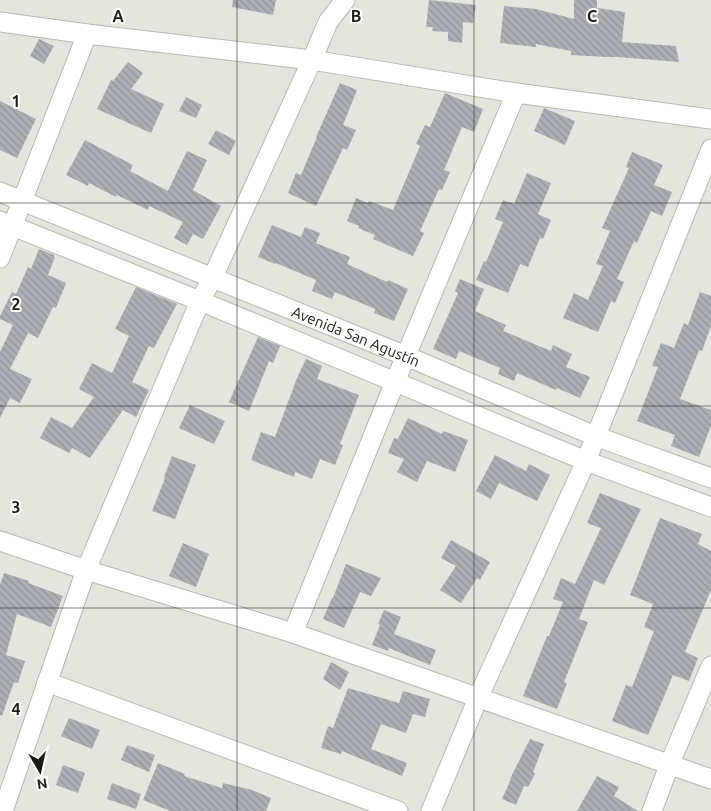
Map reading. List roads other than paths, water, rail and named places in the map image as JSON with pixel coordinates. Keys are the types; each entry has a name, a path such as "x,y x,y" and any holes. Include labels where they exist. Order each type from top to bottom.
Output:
{"street":[{"path":"4,811 86,570 200,301 212,279 328,22 345,0"},
{"path":"0,22 86,34 312,60 516,93 711,120"},
{"path":"0,258 6,223 22,201 86,34"},
{"path":"293,633 395,382 516,93"},
{"path":"431,811 478,698 586,461 711,149"},
{"name":"Avenida San Agustín","path":"0,192 406,356 596,436 711,478"},
{"name":"Avenida San Agustín","path":"6,223 586,461 711,507"},
{"path":"0,541 86,570 293,633 670,763 711,779"},
{"path":"652,811 711,666"},
{"path":"47,682 398,811"}]}
